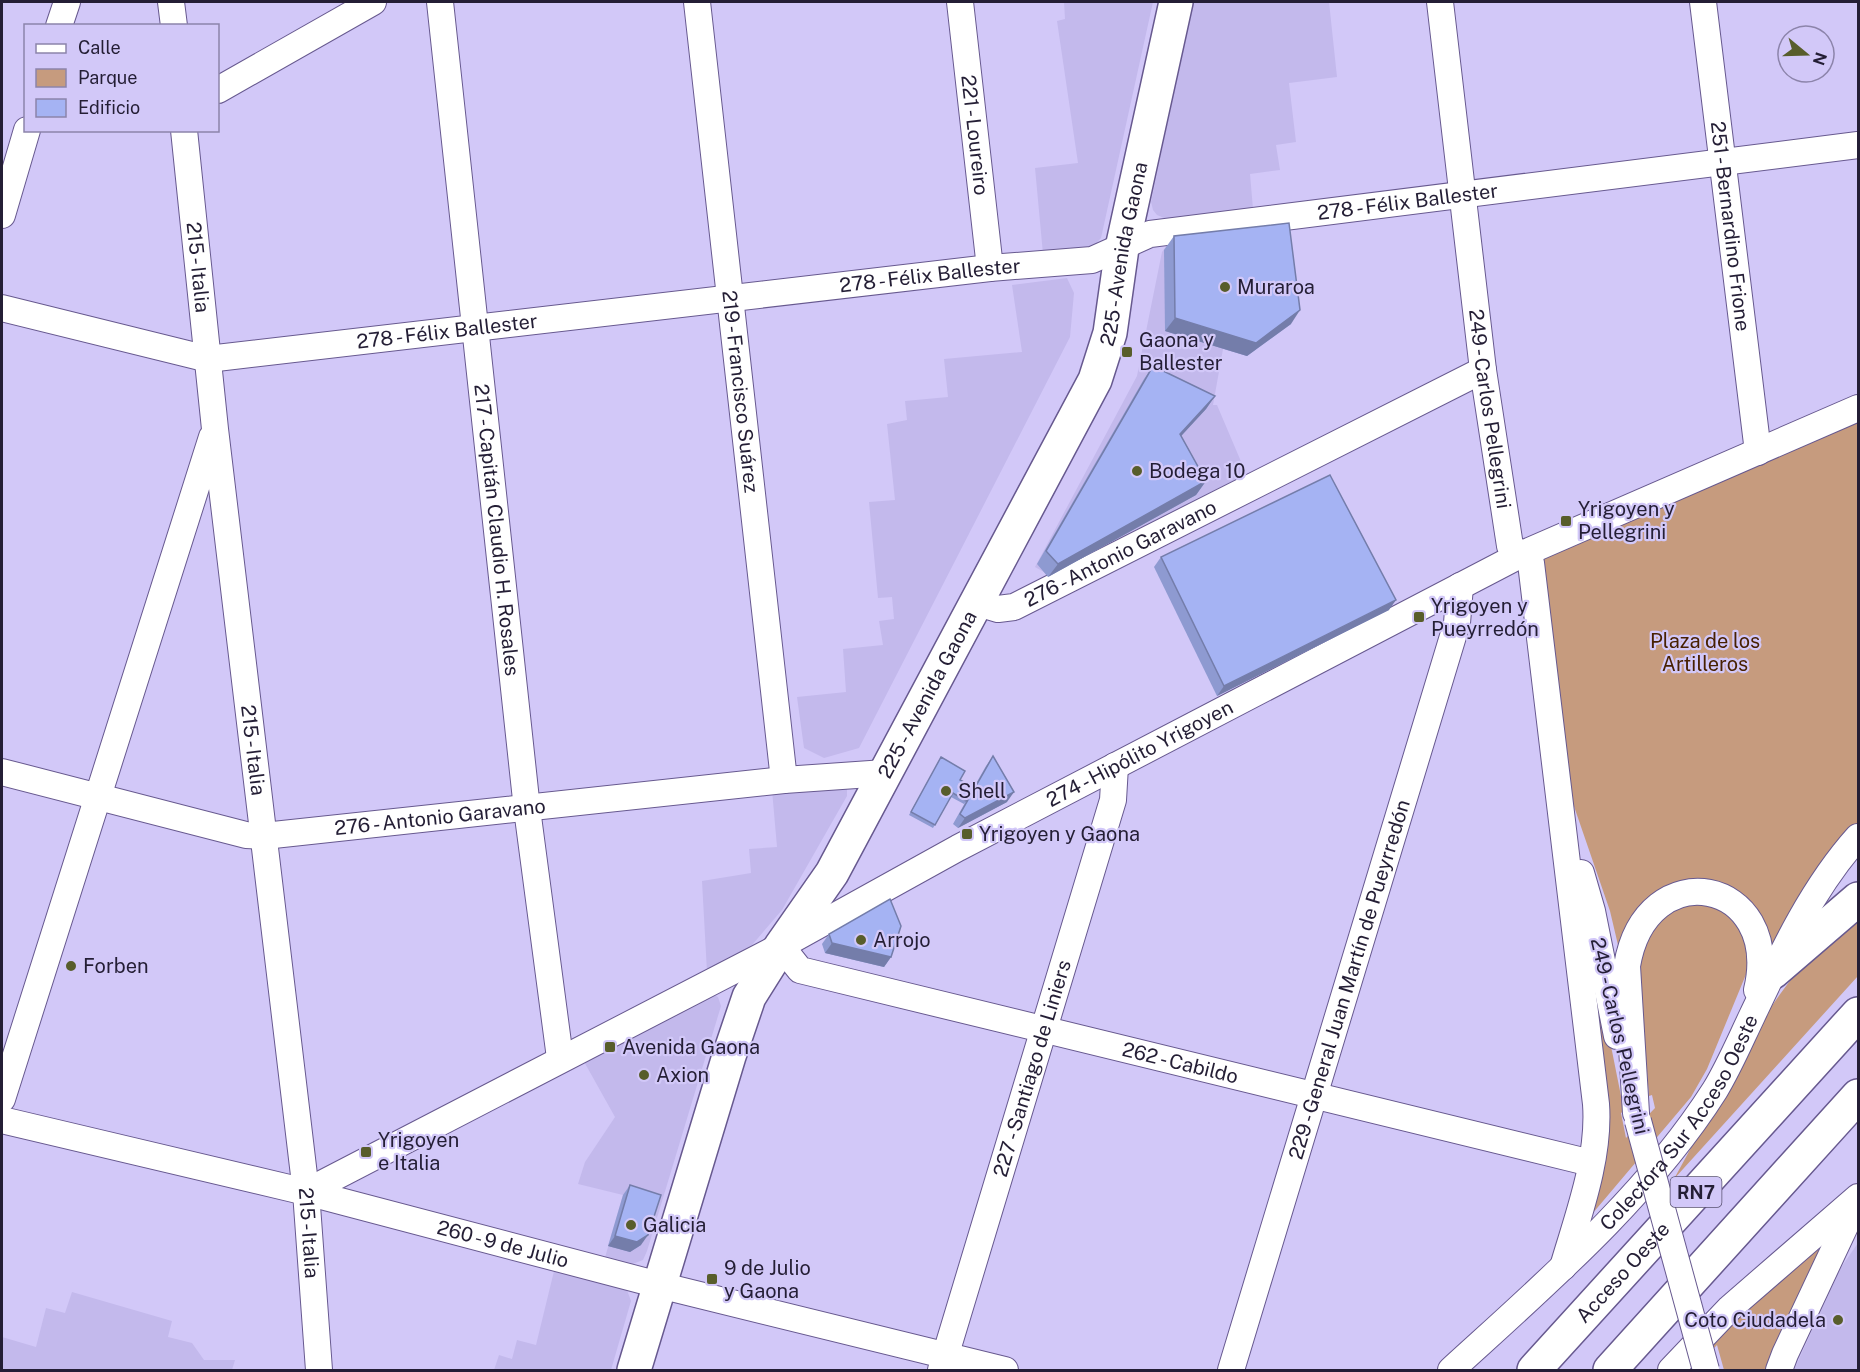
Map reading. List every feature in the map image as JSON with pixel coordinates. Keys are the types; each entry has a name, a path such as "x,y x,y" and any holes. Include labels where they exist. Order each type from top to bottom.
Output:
{"main road":[{"name":"225 - Avenida Gaona","path":"634,1371 658,1285 739,1024 750,997 781,946 832,873 1095,380 1110,333 1122,248 1176,2"},
{"path":"1773,972 1858,899"},
{"name":"Acceso Oeste","path":"1534,1371 1858,1014"},
{"name":"RN7","path":"1610,1371 1858,1096"}],"street":[{"path":"60,24 67,2"},
{"path":"171,2 174,24"},
{"path":"219,89 373,2"},
{"name":"217 - Capitán Claudio H. Rosales","path":"440,2 473,330 527,809 560,1058"},
{"name":"219 - Francisco Suárez","path":"698,2 784,780"},
{"name":"221 - Loureiro","path":"960,2 990,268"},
{"name":"249 - Carlos Pellegrini","path":"1440,2 1483,370 1510,546 1530,563 1596,1104 1596,1138 1591,1163 1563,1267"},
{"name":"251 - Bernardino Frione","path":"1703,2 1758,452"},
{"path":"2,215 26,132"},
{"name":"215 - Italia","path":"184,132 215,429 306,1192 320,1371"},
{"name":"278 - Félix Ballester","path":"2,308 208,359 473,330 990,268 1092,260 1150,234 1858,145"},
{"name":"276 - Antonio Garavano","path":"978,603 998,609 1014,607 1483,370"},
{"name":"274 - Hipólito Yrigoyen","path":"306,1192 560,1058 781,946 958,848 1520,555 1858,408"},
{"path":"2,1099 215,429"},
{"name":"229 - General Juan Martín de Pueyrredón","path":"1231,1371 1458,623 1460,586"},
{"name":"227 - Santiago de Liniers","path":"943,1363 1113,800 1115,766"},
{"name":"276 - Antonio Garavano","path":"2,772 246,835 264,836 784,780 885,773"},
{"name":"249 - Carlos Pellegrini","path":"1561,807 1592,911 1622,1058 1706,1371"},
{"name":"Colectora Sur Acceso Oeste","path":"1451,1371 1563,1267 1671,1152 1716,1088 1773,972 1810,904 1858,837"},
{"path":"1637,1117 1627,966 1637,929 1646,915 1660,903 1678,894 1700,892 1735,903 1751,922 1758,933 1762,960 1750,1020"},
{"name":"262 - Cabildo","path":"781,946 800,970 1591,1163"},
{"name":"260 - 9 de Julio","path":"2,1120 306,1192 943,1363 1005,1371"},
{"path":"1671,1371 1730,1308 1858,1198"},
{"path":"1779,1371 1858,1198"}],"shaded area":[{"path":"1064,2 1153,2 1101,238 1091,249 1043,254 1035,168 1078,163 1057,21 1065,19"},
{"path":"1193,2 1329,2 1337,77 1289,83 1296,142 1276,145 1280,170 1250,174 1253,209 1171,221 1157,215 1151,202"},
{"path":"1278,231 1267,339 1247,356 1223,349 1213,405 1217,405 1248,478 1051,576 1035,567 1137,376 1162,252 1167,245"},
{"path":"1067,278 1074,293 1070,337 859,748 824,758 804,748 797,697 846,692 843,649 883,645 879,621 894,619 892,597 878,598 869,502 895,500 887,424 907,420 905,401 948,397 944,359 1022,352 1012,285"},
{"path":"842,785 847,789 847,796 782,910 752,945 707,972 702,881 751,873 749,849 777,847 772,790"},
{"path":"710,993 718,997 721,1006 647,1251 643,1260 625,1267 604,1261 623,1195 578,1184 585,1162 615,1117 582,1058"},
{"name":"Coto Ciudadela","path":"1858,1243 1858,1370 1794,1370 1840,1269"},
{"path":"555,1267 627,1290 631,1301 611,1370 494,1370 499,1355 512,1359 517,1340 536,1345"},
{"path":"72,1292 172,1321 168,1337 192,1343 204,1360 235,1360 232,1370 2,1370 2,1337 36,1347 46,1308 65,1313"}],"green space":[{"name":"Plaza de los Artilleros","path":"1858,421 1858,824 1837,847 1772,956 1760,918 1656,893 1633,915 1621,945 1618,945 1610,911 1567,786 1542,563 1547,555"},
{"path":"1686,900 1723,910 1748,940 1747,972 1707,1069 1691,1097 1576,1233 1597,1169 1588,931 1624,1111 1621,1113 1626,1138 1655,1108 1652,1095 1649,1096 1637,949 1649,924"},
{"path":"1858,912 1858,976 1674,1179 1732,1071 1775,1001 1800,968 1827,939"},
{"path":"1815,1249 1820,1251 1771,1370 1724,1370 1717,1345 1693,1370 1682,1370 1715,1334"}],"building":[{"name":"Muraroa","path":"1289,223 1300,310 1256,343 1175,318 1174,236"},
{"name":"Bodega 10","path":"1153,366 1215,396 1180,434 1206,481 1058,564 1046,551"},
{"path":"1330,475 1396,600 1224,686 1161,557"},
{"path":"993,756 1014,792 965,818 960,814"},
{"path":"941,757 965,771 960,780 974,787 966,801 953,793 935,825 911,812"},
{"name":"Arrojo","path":"890,899 901,926 891,957 832,943 829,934"},
{"name":"Galicia","path":"630,1185 661,1195 648,1235 637,1242 615,1236"}],"place":[{"name":"Muraroa","path":"1225,287"},
{"name":"Gaona y Ballester","path":"1127,352"},
{"name":"Bodega 10","path":"1137,471"},
{"name":"Yrigoyen y Pellegrini","path":"1566,521"},
{"name":"Yrigoyen y Pueyrredón","path":"1419,617"},
{"name":"Shell","path":"946,791"},
{"name":"Yrigoyen y Gaona","path":"967,834"},
{"name":"Arrojo","path":"861,940"},
{"name":"Forben","path":"71,966"},
{"name":"Avenida Gaona","path":"610,1047"},
{"name":"Axion","path":"644,1075"},
{"name":"Yrigoyen e Italia","path":"366,1152"},
{"name":"Galicia","path":"631,1225"},
{"name":"9 de Julio y Gaona","path":"712,1279"},
{"name":"Coto Ciudadela","path":"1838,1320"}]}
